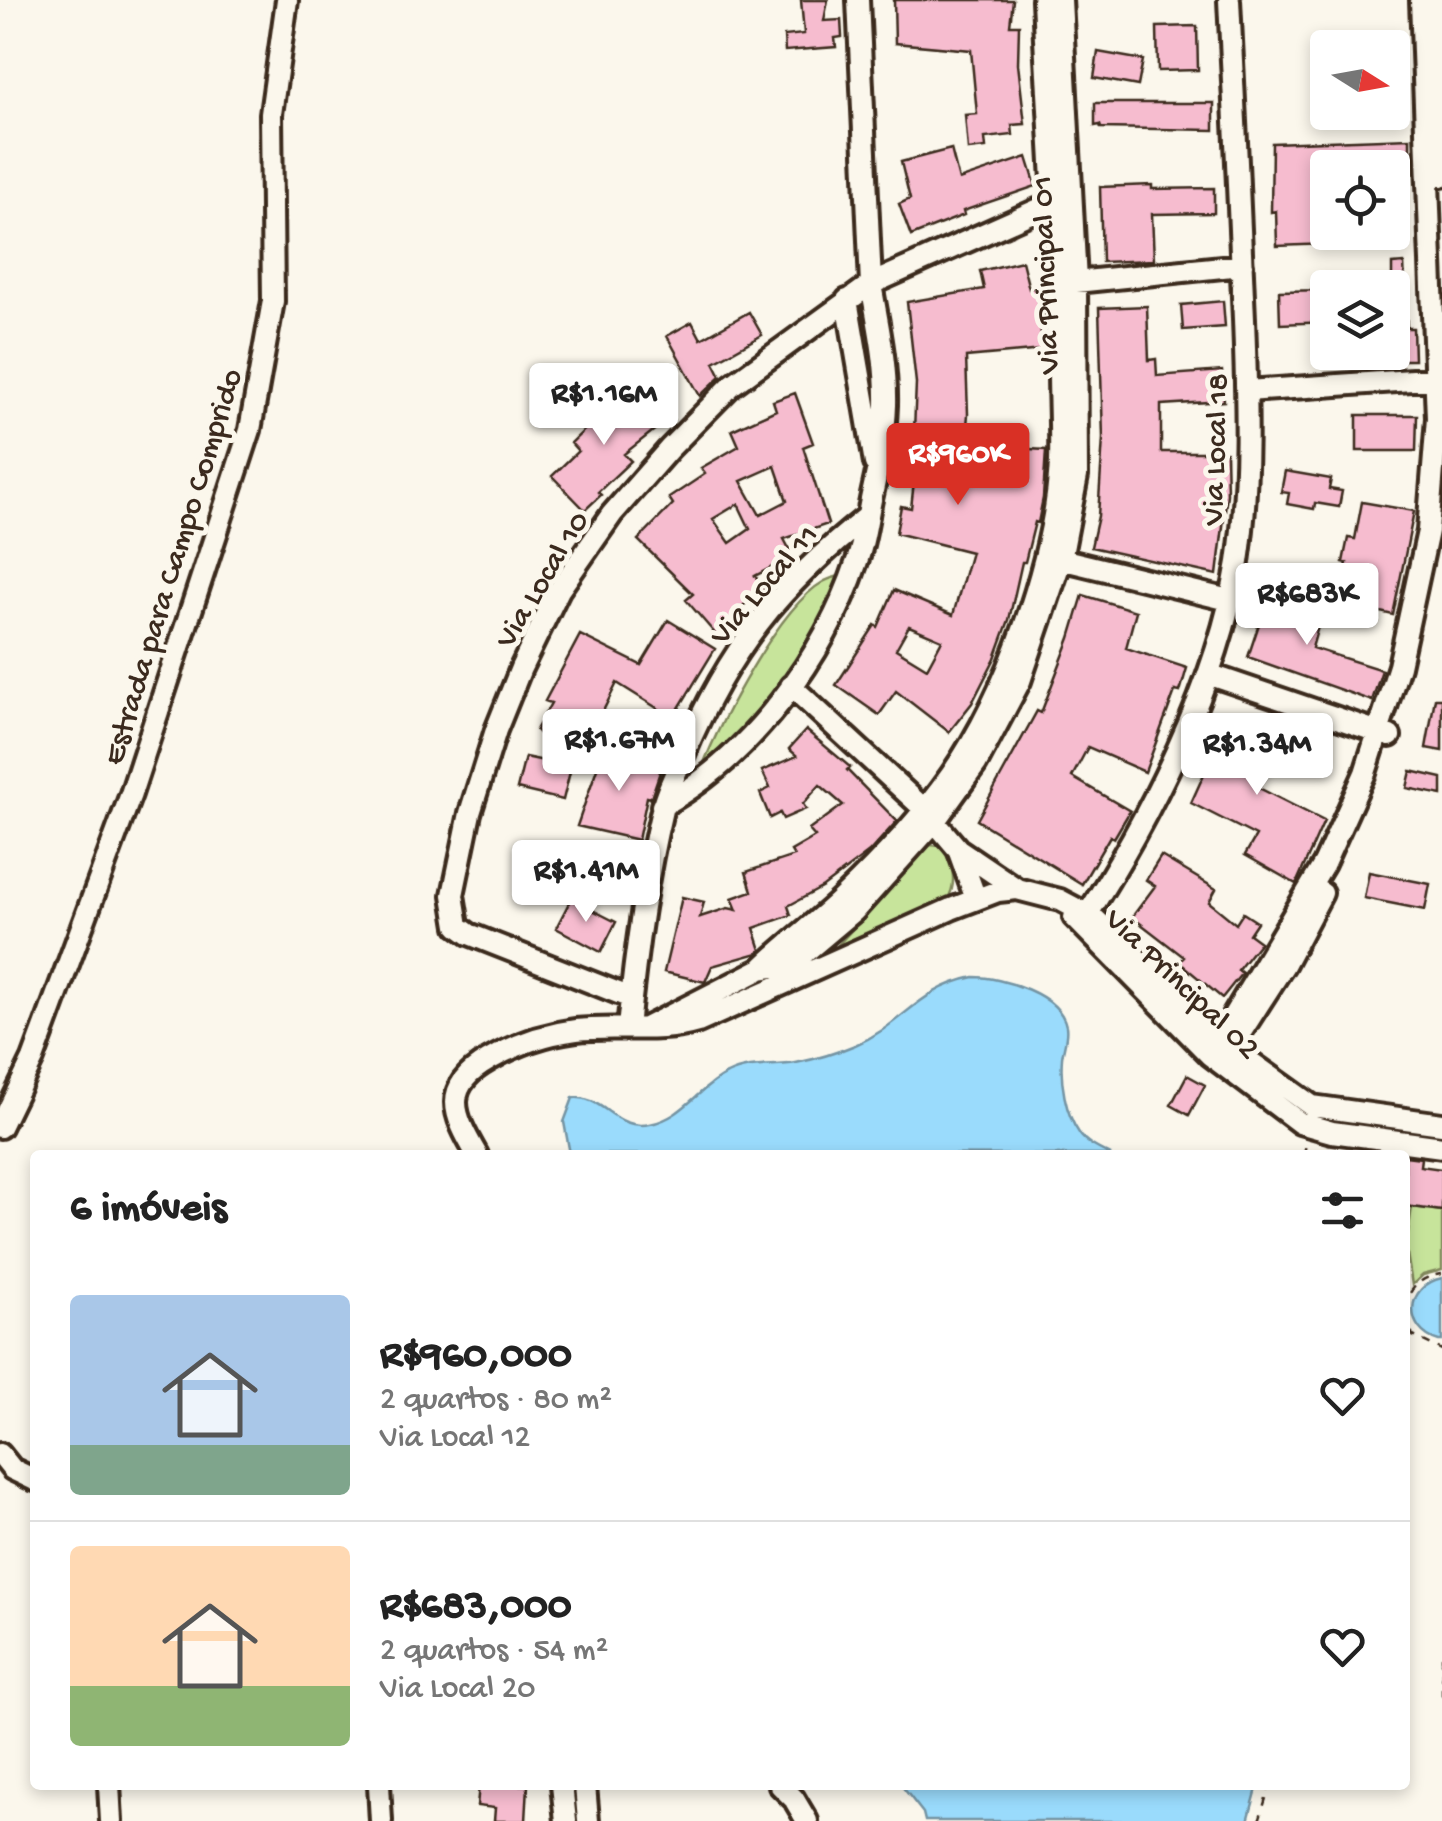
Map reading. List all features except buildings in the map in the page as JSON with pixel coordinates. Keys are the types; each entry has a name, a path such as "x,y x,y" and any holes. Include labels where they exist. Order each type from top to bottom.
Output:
{"street":[{"name":"Estrada para Campo Comprido","path":"0,1126 33,1059 131,794 250,430 273,301 271,114 287,0"},
{"path":"662,806 686,793 763,724 792,686 845,595 859,557 884,440 886,370 871,284 858,0"},
{"name":"Via Principal 01","path":"474,1150 460,1127 455,1108 462,1079 473,1069 542,1036 576,1030 637,1028 761,969 843,898 929,815 976,732 1053,558 1067,282 1042,0"},
{"name":"Via Principal 01","path":"1061,0 1062,199"},
{"name":"Via Local 18","path":"1084,919 1174,756 1208,674 1237,566 1244,515 1246,391 1228,0"},
{"path":"1221,1051 1284,964 1369,799 1428,530 1439,462 1439,378 1421,0"},
{"path":"1436,0 1442,176"},
{"name":"Via Local 10","path":"631,998 469,934 458,926 453,895 470,813 520,668 559,590 612,514 668,449 732,386 871,284 1062,199"},
{"path":"1067,282 1242,265"},
{"path":"848,300 876,474"},
{"path":"1246,391 1439,378"},
{"name":"Via Local 11","path":"637,1028 631,998 662,806 708,698 738,648 820,554 868,516"},
{"path":"1384,733 1410,669 1442,524"},
{"path":"1053,558 1228,600"},
{"path":"1208,674 1384,733"},
{"path":"792,686 929,815 958,848 1017,889"},
{"path":"958,848 976,899"},
{"name":"Via Principal 02","path":"637,1028 663,1029 698,1022 976,899 1017,889 1060,900 1084,919 1221,1051 1308,1127 1442,1147"},
{"name":"Via Principal 02","path":"1221,1051 1312,1106 1442,1124"},
{"path":"0,1454 12,1469 30,1478"},
{"path":"109,1790 112,1821"},
{"path":"379,1790 381,1821"},
{"path":"563,1790 566,1821"},
{"path":"585,1790 588,1821"},
{"path":"785,1790 806,1821"}],"path":[{"path":"1410,1294 1432,1275 1442,1274"},
{"path":"1410,1332 1442,1350"},
{"path":"1442,1656 1442,1701"},
{"path":"1259,1821 1268,1790"}],"green space":[{"path":"845,574 816,636 754,722 701,770 736,696 788,615 823,582"},
{"path":"930,845 940,846 951,866 953,880 947,900 837,946"},
{"path":"1412,1207 1442,1211 1442,1270 1423,1275 1412,1285 1410,1272"}],"water":[{"path":"974,977 999,980 1041,996 1053,1005 1066,1026 1062,1077 1070,1116 1085,1140 1102,1150 569,1150 564,1122 573,1098 593,1102 638,1125 662,1121 727,1074 803,1061 848,1048 872,1037 924,999"},
{"path":"1442,1278 1439,1341 1419,1328 1413,1308 1421,1290"},
{"path":"905,1790 1257,1790 1248,1821 925,1821"}]}
